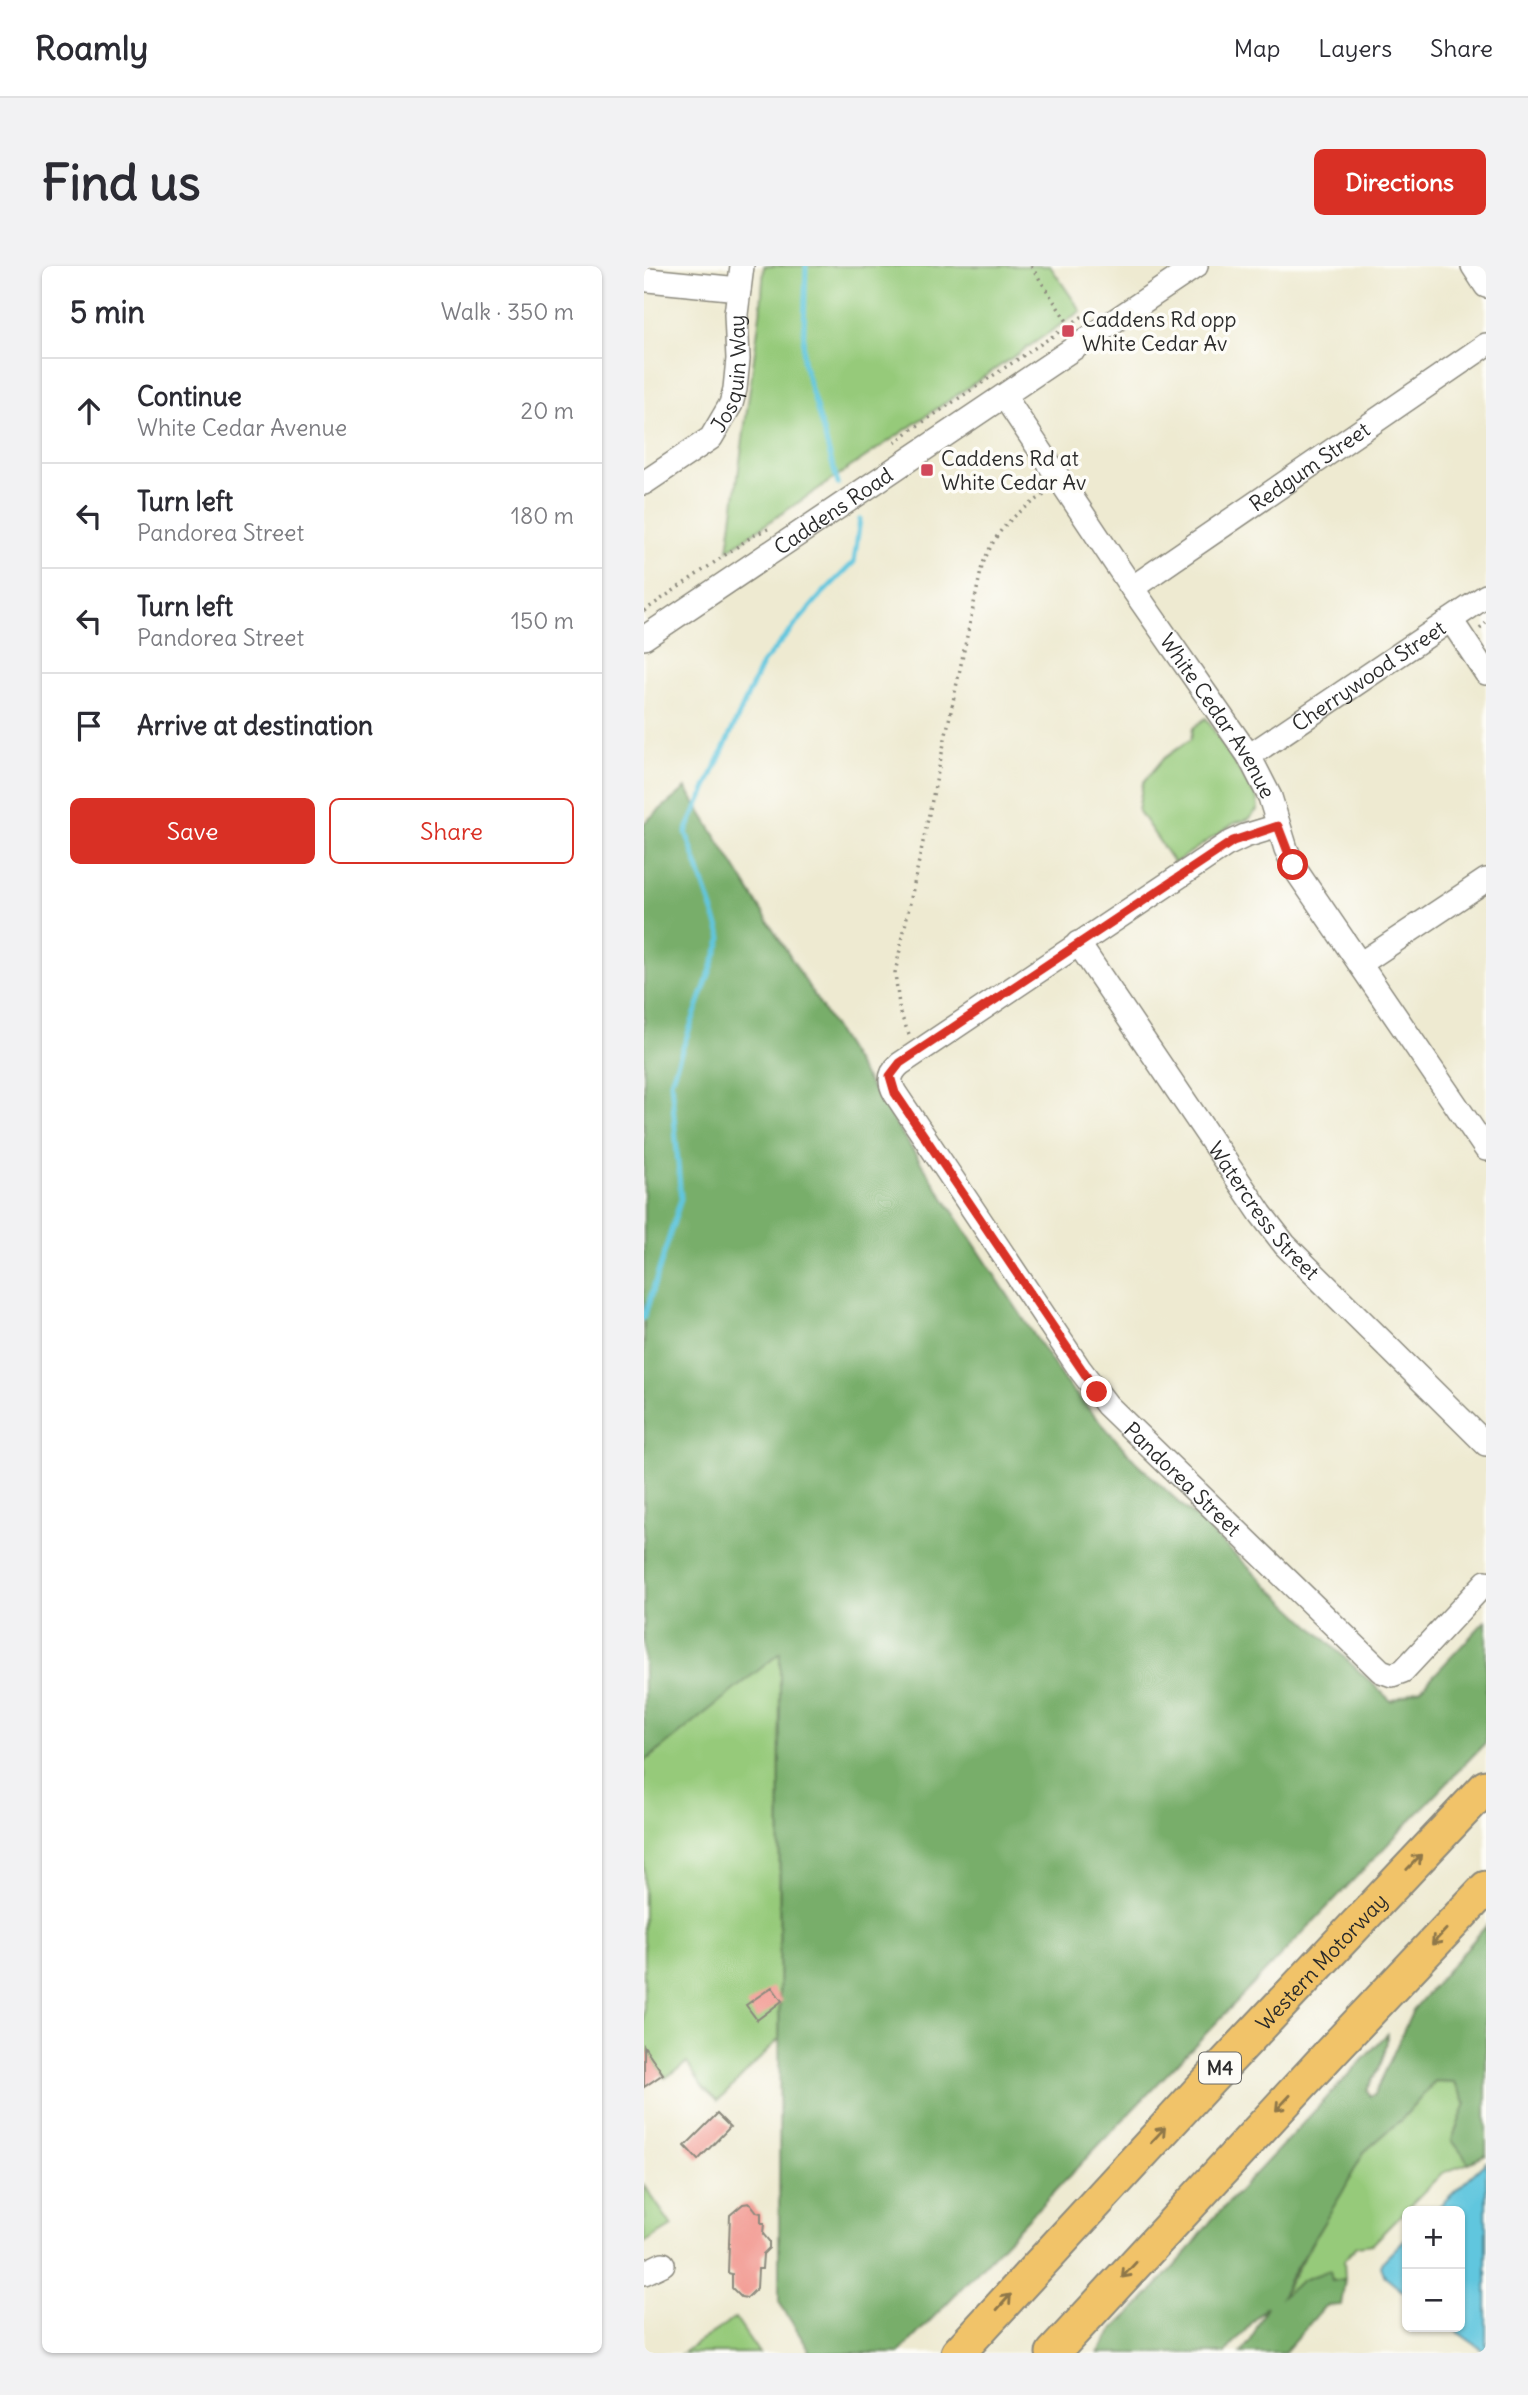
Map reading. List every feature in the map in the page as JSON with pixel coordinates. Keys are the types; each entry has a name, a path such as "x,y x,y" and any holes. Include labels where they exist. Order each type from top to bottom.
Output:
{"highway":[{"name":"Western Motorway","path":"958,2353 1201,2089 1486,1787"},
{"path":"1053,2353 1320,2063 1486,1888"}],"street":[{"name":"Caddens Road","path":"644,638 1196,266"},
{"path":"1473,266 1486,286"},
{"path":"648,280 740,277"},
{"name":"Josquin Way","path":"644,483 711,439 731,404 738,359 736,314 740,277"},
{"name":"Redgum Street","path":"1132,588 1486,345"},
{"name":"White Cedar Avenue","path":"1004,396 1132,588 1249,756 1265,786 1293,865 1486,1149"},
{"name":"Cherrywood Street","path":"1249,756 1486,596"},
{"path":"1451,620 1486,673"},
{"name":"Pandorea Street","path":"1278,826 1226,845 920,1050 893,1070 890,1076 892,1088 1097,1392 1118,1417 1375,1667 1392,1675 1403,1671 1486,1582"},
{"path":"1360,964 1486,880"},
{"name":"Watercress Street","path":"1078,943 1261,1214 1285,1245 1486,1444"}],"path":[{"path":"1031,266 1069,324"},
{"path":"920,1050 906,1029 900,1013 895,973 982,566 989,547 1000,530 1017,513 1063,482"}],"green space":[{"path":"764,266 1050,266 1081,311 728,550 761,307"},
{"path":"1206,718 1257,799 1258,809 1249,819 1235,823 1174,863 1138,810 1143,783 1163,759 1191,739 1193,728"},
{"path":"686,788 862,1073 1065,1382 1135,1461 1391,1701 1421,1689 1486,1620 1486,1742 899,2353 811,2353 779,2302 780,1653 644,1762 644,823"},
{"path":"780,1652 779,2039 718,2101 703,2087 687,2063 665,2078 644,2046 644,1762"},
{"path":"1486,1926 1486,2155 1469,2163 1452,2140 1466,2103 1454,2082 1435,2081 1403,2118 1364,2152 1288,2281 1282,2296 1303,2280 1330,2270 1332,2281 1345,2279 1341,2305 1325,2306 1284,2353 1241,2353 1251,2340 1267,2306 1225,2353 1098,2353 1114,2329 1184,2256 1211,2221 1387,2034 1384,2056 1367,2090 1370,2096 1375,2094 1413,2010"},
{"path":"1435,2081 1454,2082 1466,2104 1452,2140 1469,2163 1442,2173 1409,2206 1402,2206 1402,2214 1372,2244 1357,2246 1344,2260 1345,2279 1331,2281 1330,2271 1281,2297 1364,2152 1403,2118"},
{"path":"644,2185 672,2226 644,2243"},
{"path":"735,2318 759,2353 682,2353"}],"water":[{"path":"1486,2162 1486,2352 1457,2332 1465,2332 1465,2206 1439,2206"},
{"path":"1402,2242 1402,2291 1385,2277 1381,2266"}],"building":[{"path":"772,1987 782,2001 757,2020 746,2005"},
{"path":"644,2046 663,2074 644,2087"},
{"path":"717,2114 730,2127 698,2160 685,2146"},
{"path":"750,2203 761,2213 763,2234 769,2241 769,2248 763,2254 762,2269 758,2269 757,2288 747,2298 741,2297 732,2288 732,2274 728,2273 730,2215 743,2204"}],"waterway":[{"path":"806,266 803,361 838,484"},
{"path":"644,1318 681,1199 671,1081 722,938 686,832 762,664 821,595 854,562 860,519"}],"place":[{"name":"Caddens Rd opp White Cedar Av","path":"1068,331"},
{"name":"Caddens Rd at White Cedar Av","path":"927,470"}],"route":[{"path":"1097,1392 895,1093 890,1076 900,1063 1233,841 1278,826 1293,865"}]}
